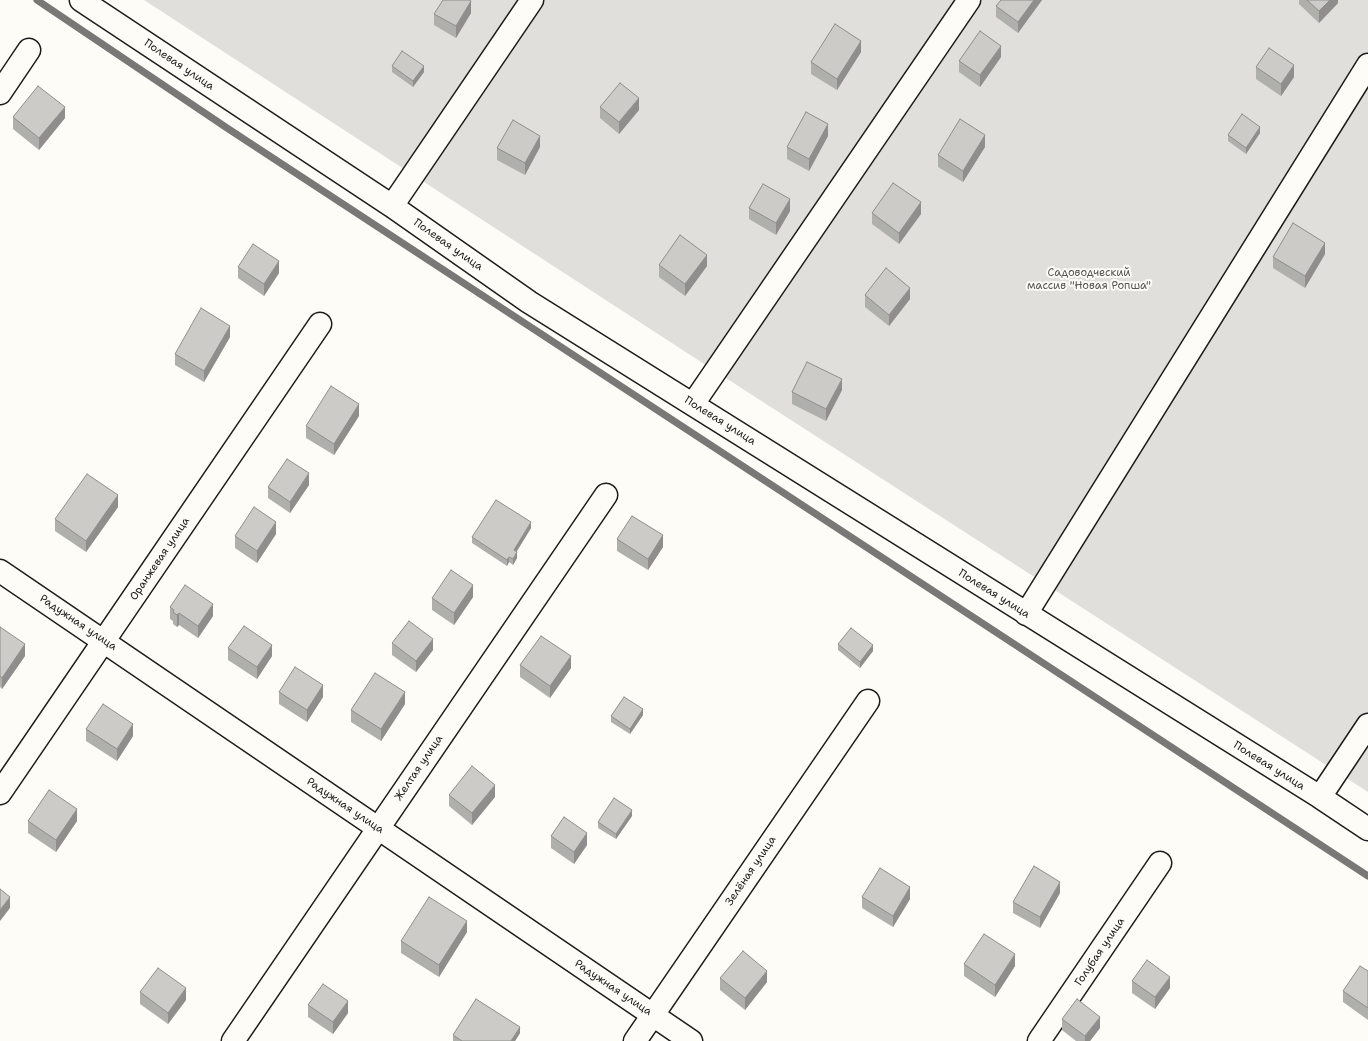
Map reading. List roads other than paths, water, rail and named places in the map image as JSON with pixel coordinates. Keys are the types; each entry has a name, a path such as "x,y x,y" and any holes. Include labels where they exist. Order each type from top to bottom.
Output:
{"street":[{"path":"392,206 532,0"},
{"path":"693,404 969,0"},
{"name":"Полевая улица","path":"84,1 392,206 529,302 1320,797 1368,829"},
{"path":"0,93 29,50"},
{"path":"1026,614 1368,65"},
{"name":"Оранжевая улица","path":"0,794 320,324"},
{"name":"Желтая улица","path":"233,1041 606,495"},
{"name":"Радужная улица","path":"0,571 691,1041"},
{"name":"Зелёная улица","path":"635,1041 868,701"},
{"path":"1320,797 1368,725"},
{"name":"Голубая улица","path":"1039,1041 1160,863"}],"waterway":[{"path":"37,0 227,128 1368,876"}],"park label":[{"name":"Садоводческий массив \"Новая Ропша\"","path":"1089,279"}]}
